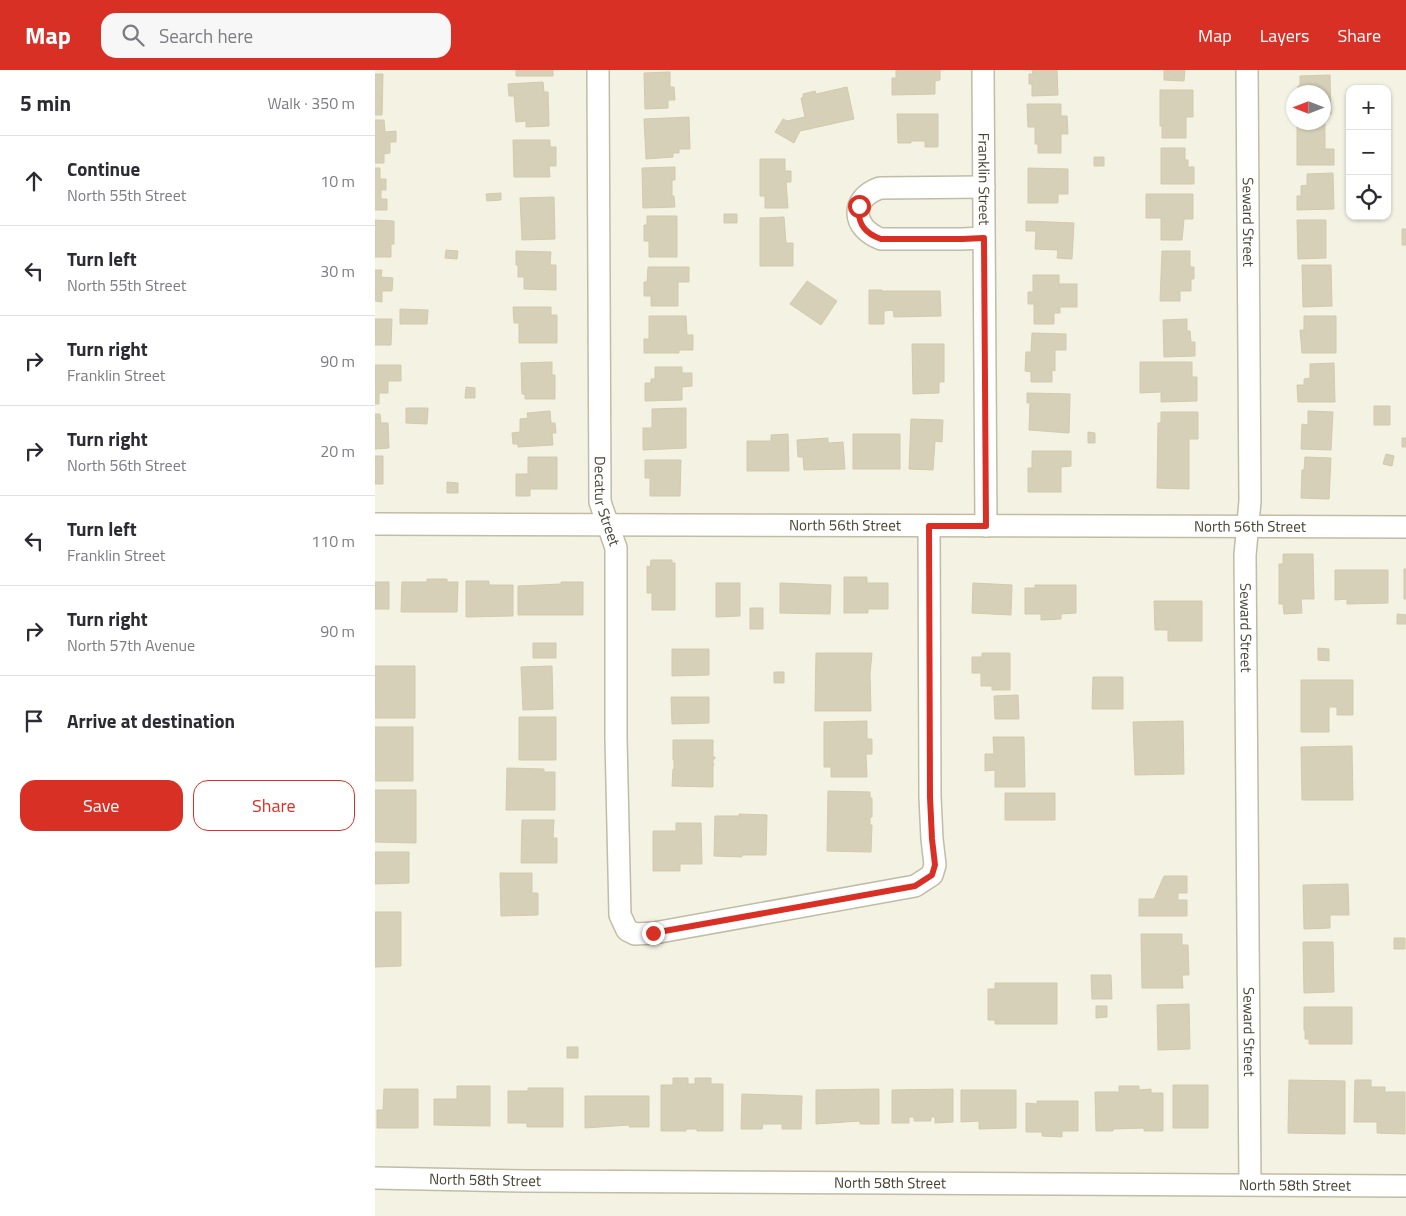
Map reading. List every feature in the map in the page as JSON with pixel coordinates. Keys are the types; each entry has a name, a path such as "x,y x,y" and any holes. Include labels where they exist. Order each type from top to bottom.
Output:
{"street":[{"name":"Decatur Street","path":"598,70 600,502 616,548 616,739 620,915 627,930 635,934 663,931 915,886 932,875 935,865 930,797 929,526"},
{"name":"Franklin Street","path":"983,70 986,526"},
{"name":"Seward Street","path":"1247,70 1250,491 1245,555 1250,1184"},
{"path":"984,187 880,188 870,191 863,198 858,212 863,228 871,235 881,239 984,238"},
{"name":"North 56th Street","path":"375,524 1406,527"},
{"name":"North 58th Street","path":"375,1178 525,1181 1406,1186"}],"building":[{"path":"516,70 553,70 553,76 516,76"},
{"path":"896,70 940,70 940,80 935,81 935,94 892,95 892,78 896,78"},
{"path":"1032,70 1057,70 1058,95 1032,96 1032,84 1029,84 1029,74 1033,74"},
{"path":"1164,70 1185,70 1184,81 1164,80"},
{"path":"670,72 670,87 674,87 675,100 668,100 668,108 645,109 644,73"},
{"path":"375,74 383,74 382,115 375,115"},
{"path":"1330,75 1330,85 1300,85 1300,76"},
{"path":"543,82 544,92 548,92 549,126 526,127 526,121 516,122 514,96 509,96 508,84"},
{"path":"847,87 854,119 800,131 794,143 775,132 783,119 787,121 805,117 801,98 803,98 803,94 815,91 816,94"},
{"path":"1160,90 1193,90 1193,117 1186,117 1186,138 1162,138"},
{"path":"1027,104 1061,104 1061,116 1067,116 1068,134 1061,134 1061,153 1038,153 1038,144 1035,144 1035,127 1028,127"},
{"path":"897,114 938,114 938,147 925,147 925,141 898,143"},
{"path":"689,117 690,149 679,149 679,153 673,153 673,157 646,159 644,119"},
{"path":"375,120 384,120 385,132 396,131 396,142 390,142 390,153 384,154 384,163 375,163"},
{"path":"1297,130 1325,130 1325,149 1334,149 1334,165 1297,165"},
{"path":"513,140 550,140 550,147 556,147 556,166 549,166 550,177 514,177"},
{"path":"1161,148 1185,148 1185,160 1188,160 1188,167 1194,167 1194,184 1161,184"},
{"path":"1094,157 1104,157 1104,166 1094,166"},
{"path":"760,159 785,159 785,171 791,171 791,182 786,182 788,208 765,208 765,196 760,196"},
{"path":"675,167 675,180 672,180 672,196 674,196 675,207 643,208 642,168"},
{"path":"375,168 380,168 380,179 386,179 386,190 381,190 381,199 387,199 387,210 375,210"},
{"path":"1028,168 1068,169 1068,194 1058,194 1058,203 1028,203"},
{"path":"1333,173 1334,209 1297,210 1297,196 1301,196 1301,186 1307,185 1307,174"},
{"path":"501,193 501,200 487,201 486,194"},
{"path":"1146,194 1193,194 1193,219 1184,219 1182,240 1161,240 1161,218 1146,218"},
{"path":"554,197 555,239 522,240 520,198"},
{"path":"724,214 737,214 737,223 724,223"},
{"path":"647,216 677,216 677,257 649,257 649,241 644,241 644,225 647,225"},
{"path":"784,217 786,243 793,243 793,266 760,266 760,218"},
{"path":"375,220 394,221 394,244 391,244 391,257 375,257"},
{"path":"1297,220 1326,220 1326,258 1298,259"},
{"path":"1026,221 1074,223 1072,259 1057,258 1058,250 1035,249 1036,231 1026,231"},
{"path":"1402,229 1406,229 1406,245 1402,245"},
{"path":"446,250 458,251 457,259 445,258"},
{"path":"516,251 551,252 550,265 556,265 556,290 524,289 524,277 518,277"},
{"path":"1162,251 1190,251 1190,267 1194,267 1194,279 1191,279 1191,291 1180,291 1180,301 1160,301"},
{"path":"1302,265 1331,265 1332,306 1303,307"},
{"path":"648,267 689,267 689,282 678,282 678,306 651,306 651,296 644,296 644,282 647,282"},
{"path":"375,270 382,270 381,277 393,278 392,291 382,291 382,302 375,301"},
{"path":"1033,275 1059,275 1059,284 1077,284 1077,307 1060,307 1060,313 1054,313 1054,324 1034,324 1034,304 1028,304 1028,292 1033,292"},
{"path":"807,281 837,301 821,325 790,304"},
{"path":"869,290 940,291 941,316 894,317 893,310 884,311 884,324 869,324"},
{"path":"513,307 551,307 551,315 557,315 557,343 519,343 519,323 514,323"},
{"path":"400,309 428,310 427,324 400,324"},
{"path":"649,316 686,316 687,335 693,335 693,350 679,350 679,353 644,353 644,339 649,339"},
{"path":"1304,316 1336,316 1336,353 1302,353 1300,330 1304,330"},
{"path":"375,319 392,319 391,345 375,345"},
{"path":"1187,319 1187,331 1190,331 1191,342 1195,342 1195,356 1164,357 1163,320"},
{"path":"1032,333 1066,334 1066,350 1055,350 1055,371 1052,370 1052,382 1031,382 1031,372 1025,371 1026,352 1031,352"},
{"path":"912,344 944,344 944,382 939,382 939,393 913,394"},
{"path":"552,362 552,375 555,375 555,399 525,399 525,394 522,394 521,363"},
{"path":"1140,362 1192,362 1192,377 1197,377 1197,401 1161,402 1161,392 1140,393"},
{"path":"1334,363 1335,402 1298,402 1297,385 1304,385 1304,379 1310,378 1310,364"},
{"path":"375,365 401,365 401,381 388,381 388,393 379,393 379,404 375,404"},
{"path":"655,367 682,367 682,373 692,373 692,386 682,387 682,400 645,401 645,383 651,383 651,379 655,379"},
{"path":"466,387 475,388 475,398 465,398"},
{"path":"1027,393 1070,394 1069,433 1029,430 1030,403 1027,403"},
{"path":"1374,406 1390,406 1390,425 1374,425"},
{"path":"406,408 428,408 427,424 406,423"},
{"path":"686,408 686,448 643,450 643,428 652,428 652,409"},
{"path":"550,411 551,423 555,423 556,433 552,433 553,445 518,447 518,444 513,444 512,433 520,432 520,419 528,418 527,413"},
{"path":"1308,411 1333,412 1331,450 1301,449 1302,424 1308,425"},
{"path":"1161,412 1198,412 1198,439 1189,439 1189,489 1157,488 1158,423 1161,423"},
{"path":"375,414 380,414 381,423 388,423 389,448 375,449"},
{"path":"911,419 943,420 942,442 935,441 933,470 909,469"},
{"path":"1088,432 1095,433 1095,443 1088,443"},
{"path":"788,434 789,471 747,471 747,441 771,441 771,435"},
{"path":"853,434 900,434 900,469 853,469"},
{"path":"828,438 828,443 843,442 845,469 804,470 803,457 798,457 797,440"},
{"path":"1402,438 1406,438 1406,447 1402,447"},
{"path":"1032,451 1071,451 1071,466 1061,467 1061,492 1028,492 1028,468 1032,468"},
{"path":"1386,454 1394,456 1392,466 1383,464"},
{"path":"375,456 383,456 383,484 375,484"},
{"path":"528,457 557,457 557,489 530,489 530,496 516,496 516,474 528,474"},
{"path":"1305,457 1331,458 1329,499 1301,498 1302,470 1304,470"},
{"path":"645,460 681,460 680,496 650,496 650,478 645,478"},
{"path":"447,482 458,483 458,493 447,493"},
{"path":"1283,554 1313,554 1314,599 1301,599 1302,613 1284,614 1283,604 1279,604 1279,564 1283,564"},
{"path":"651,560 672,560 672,563 675,563 675,610 652,610 652,593 647,593 647,566 650,567"},
{"path":"1404,569 1406,569 1406,599 1404,599"},
{"path":"1335,570 1388,570 1388,603 1347,604 1347,599 1335,600"},
{"path":"844,577 867,577 867,583 888,583 888,609 868,609 868,613 844,613"},
{"path":"427,579 447,579 447,582 458,582 457,612 401,612 402,582 427,582"},
{"path":"466,581 489,581 489,585 513,585 513,616 466,617"},
{"path":"375,582 389,582 389,609 375,609"},
{"path":"561,582 583,582 583,615 518,615 518,586 561,584"},
{"path":"716,583 740,583 740,616 716,617"},
{"path":"780,583 831,585 830,614 780,613"},
{"path":"973,583 1012,585 1011,615 972,613"},
{"path":"1035,585 1076,585 1076,613 1061,614 1061,619 1041,620 1041,614 1025,614 1025,588 1035,588"},
{"path":"1154,601 1202,601 1202,641 1168,641 1168,630 1155,630"},
{"path":"750,608 763,608 763,629 750,629"},
{"path":"1397,614 1406,615 1406,624 1397,624"},
{"path":"533,643 556,643 556,658 533,658"},
{"path":"1318,648 1329,649 1329,661 1318,660"},
{"path":"672,649 709,649 709,675 672,676"},
{"path":"816,653 872,653 870,674 871,711 815,711"},
{"path":"982,653 1010,653 1010,690 992,690 992,686 981,686 981,673 972,673 972,657 982,657"},
{"path":"375,666 415,666 415,718 375,718"},
{"path":"552,666 553,709 523,710 521,667"},
{"path":"774,672 784,672 784,683 774,683"},
{"path":"1093,677 1123,677 1123,709 1092,709"},
{"path":"1301,680 1353,680 1353,715 1337,715 1337,707 1329,707 1329,732 1301,732"},
{"path":"1018,695 1019,719 995,719 994,696"},
{"path":"671,697 709,697 709,723 672,724"},
{"path":"519,717 556,717 556,760 519,760"},
{"path":"867,721 867,739 872,739 872,754 866,754 867,777 831,777 831,767 824,767 824,722"},
{"path":"1183,721 1184,774 1135,775 1133,722"},
{"path":"375,727 413,727 413,781 375,781"},
{"path":"993,737 1024,737 1025,787 995,787 995,770 985,771 985,754 994,754"},
{"path":"673,740 713,740 713,757 715,759 713,759 713,787 672,786 674,769"},
{"path":"1352,746 1353,800 1302,800 1301,747"},
{"path":"507,768 544,769 544,772 555,772 555,810 506,810"},
{"path":"375,790 416,790 416,843 375,842"},
{"path":"828,791 870,792 870,798 872,798 872,817 870,817 870,825 872,825 871,852 827,851"},
{"path":"1005,793 1055,793 1055,820 1005,820"},
{"path":"739,814 767,815 766,855 742,855 742,857 714,856 715,816 739,816"},
{"path":"522,820 554,820 553,838 557,838 557,863 521,863"},
{"path":"676,823 701,823 702,864 680,864 680,871 653,871 653,831 676,831"},
{"path":"375,852 409,852 409,883 375,884"},
{"path":"500,873 532,873 532,893 538,893 538,915 501,916"},
{"path":"1164,876 1187,876 1187,893 1178,893 1178,900 1187,900 1187,916 1139,916 1139,899 1154,899"},
{"path":"1348,884 1349,915 1330,915 1330,928 1304,929 1303,885"},
{"path":"375,912 401,912 401,966 375,967"},
{"path":"1141,934 1182,934 1182,945 1188,945 1189,975 1182,975 1183,988 1142,988"},
{"path":"1394,938 1405,938 1405,949 1394,949"},
{"path":"1303,942 1333,942 1334,992 1304,993"},
{"path":"1091,975 1111,975 1112,999 1092,999"},
{"path":"995,983 1057,983 1057,1024 995,1024 995,1020 988,1020 988,989 995,989"},
{"path":"1189,1004 1190,1049 1158,1050 1157,1005"},
{"path":"1096,1006 1107,1006 1107,1017 1096,1018"},
{"path":"1304,1007 1352,1007 1352,1044 1309,1044 1309,1039 1305,1039"},
{"path":"567,1047 578,1047 578,1058 567,1058"},
{"path":"673,1078 688,1078 688,1084 695,1084 695,1078 711,1078 711,1084 723,1084 723,1131 686,1129 686,1131 661,1131 661,1085 673,1085"},
{"path":"1289,1080 1345,1081 1345,1134 1288,1133"},
{"path":"1355,1080 1371,1080 1371,1087 1385,1087 1385,1092 1405,1092 1405,1134 1377,1133 1377,1122 1354,1122"},
{"path":"1173,1085 1208,1085 1208,1128 1173,1128"},
{"path":"457,1086 490,1086 490,1126 434,1125 434,1099 457,1099"},
{"path":"1119,1086 1139,1086 1139,1090 1151,1089 1151,1093 1163,1093 1163,1131 1144,1131 1144,1128 1096,1131 1095,1092 1119,1092"},
{"path":"528,1088 563,1088 563,1127 527,1127 527,1123 508,1123 508,1091 528,1091"},
{"path":"384,1089 418,1089 418,1128 377,1128 377,1110 383,1110"},
{"path":"879,1089 879,1124 860,1124 860,1121 816,1124 816,1090"},
{"path":"953,1089 953,1122 935,1123 935,1117 931,1117 931,1121 914,1121 914,1117 909,1117 909,1123 892,1123 892,1090"},
{"path":"961,1090 1016,1090 1016,1128 979,1129 979,1121 961,1122"},
{"path":"742,1094 802,1096 801,1129 782,1129 782,1124 763,1124 762,1129 741,1129"},
{"path":"585,1096 649,1096 649,1127 629,1127 629,1125 585,1128"},
{"path":"1037,1101 1078,1101 1078,1131 1062,1131 1062,1137 1042,1136 1042,1132 1026,1132 1026,1103 1037,1104"}],"route":[{"path":"653,933 915,886 932,875 935,865 930,797 929,526 986,526 984,238 881,239 871,235 863,228 859,219 859,206"}]}
